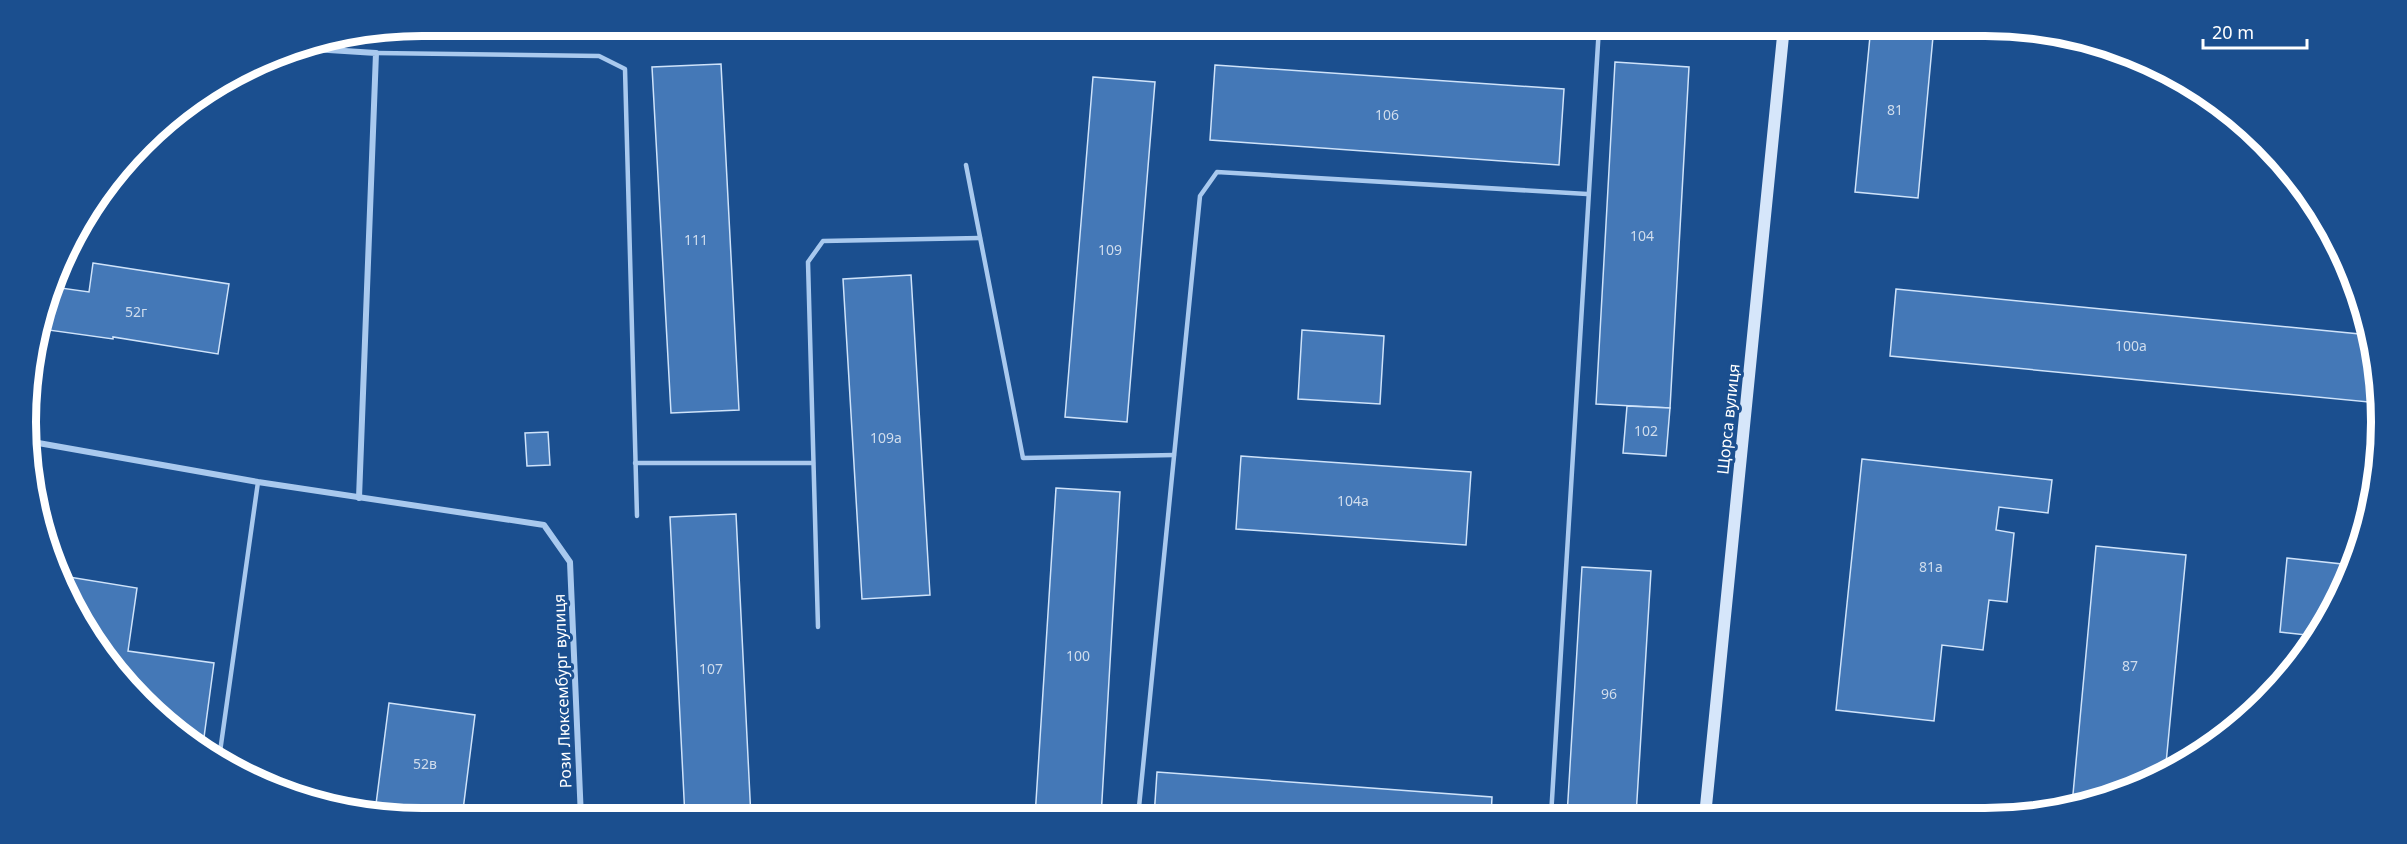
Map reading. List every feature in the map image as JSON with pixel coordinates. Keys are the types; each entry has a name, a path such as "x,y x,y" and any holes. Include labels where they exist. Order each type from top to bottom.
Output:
{"street":[{"name":"Щорса вулиця","path":"1706,808 1783,36"},
{"path":"37,443 359,498 376,53 320,49"},
{"name":"Рози Люксембург вулиця","path":"359,498 544,525 570,562 581,808"}],"lane":[{"path":"1551,808 1598,36"},
{"path":"376,53 599,56 625,69 637,516"},
{"path":"966,165 1023,458 1174,455"},
{"path":"1139,808 1200,196 1217,172 1587,194"},
{"path":"818,627 808,262 823,241 980,238"},
{"path":"635,463 813,463"},
{"path":"220,751 258,482"}],"building":[{"path":"1870,36 1933,36 1918,198 1855,192"},
{"path":"1615,62 1689,67 1670,408 1596,404"},
{"path":"721,64 739,410 671,413 652,67"},
{"path":"1215,65 1564,89 1559,165 1210,140"},
{"path":"1093,77 1155,82 1127,422 1065,417"},
{"path":"93,263 229,284 218,354 113,337 113,339 47,330 60,288 89,292"},
{"path":"911,275 930,595 862,599 843,279"},
{"path":"1896,289 2361,334 2368,372 2370,402 1890,356"},
{"path":"1302,330 1384,336 1380,404 1298,399"},
{"path":"1627,406 1670,408 1666,456 1623,453"},
{"path":"548,432 550,465 527,466 525,433"},
{"path":"1241,456 1471,472 1466,545 1236,529"},
{"path":"1862,459 2052,480 2048,513 1999,507 1996,530 2014,533 2007,602 1989,600 1983,650 1942,645 1934,721 1836,710"},
{"path":"1056,488 1120,492 1102,808 1036,808"},
{"path":"736,514 751,808 685,808 670,517"},
{"path":"2096,546 2186,555 2166,762 2133,779 2073,798"},
{"path":"2287,558 2344,564 2331,593 2307,635 2280,632"},
{"path":"1582,567 1651,571 1636,808 1567,808"},
{"path":"68,577 137,588 128,651 214,663 204,740 167,712 132,677 101,636"},
{"path":"389,703 475,715 463,808 376,805"},
{"path":"1157,772 1492,797 1491,808 1155,808"}]}
